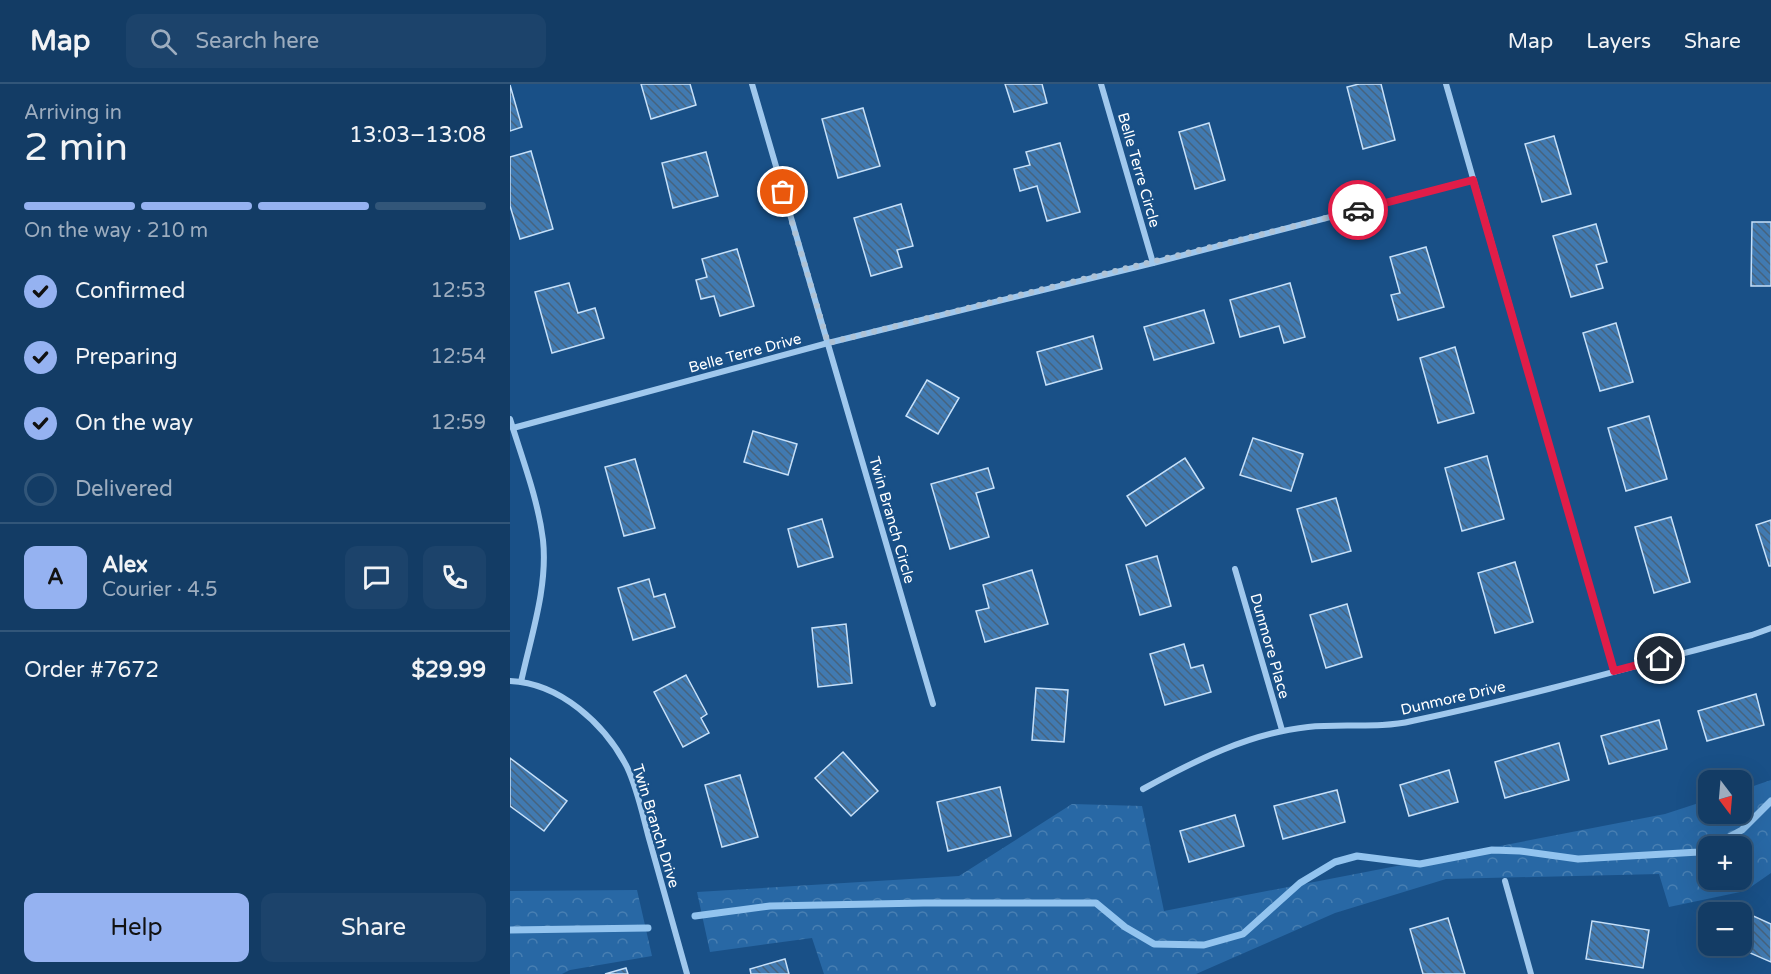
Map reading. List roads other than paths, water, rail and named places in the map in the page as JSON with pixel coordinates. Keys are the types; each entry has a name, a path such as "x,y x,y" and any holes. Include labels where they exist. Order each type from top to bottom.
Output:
{"street":[{"name":"Twin Branch Circle","path":"752,84 933,704"},
{"name":"Belle Terre Circle","path":"1101,84 1153,263"},
{"path":"1446,84 1614,671"},
{"name":"Belle Terre Drive","path":"513,428 828,343 1153,263 1473,180"},
{"path":"510,418 536,506 543,540 540,594 521,682"},
{"name":"Dunmore Place","path":"1235,569 1282,730"},
{"name":"Dunmore Drive","path":"1143,789 1195,761 1282,730 1310,726 1408,722 1614,671 1771,628"},
{"name":"Twin Branch Drive","path":"510,681 521,682 561,697 581,711 614,745 627,768 639,803 687,974"},
{"path":"1505,881 1531,974"}],"waterway":[{"path":"1731,836 1742,830 1771,801"},
{"path":"695,916 770,906 1096,903 1125,927 1154,944 1204,945 1243,934 1300,883 1335,862 1357,856 1420,864 1492,850 1520,851 1578,859 1698,852"},
{"path":"510,930 648,928"}]}
